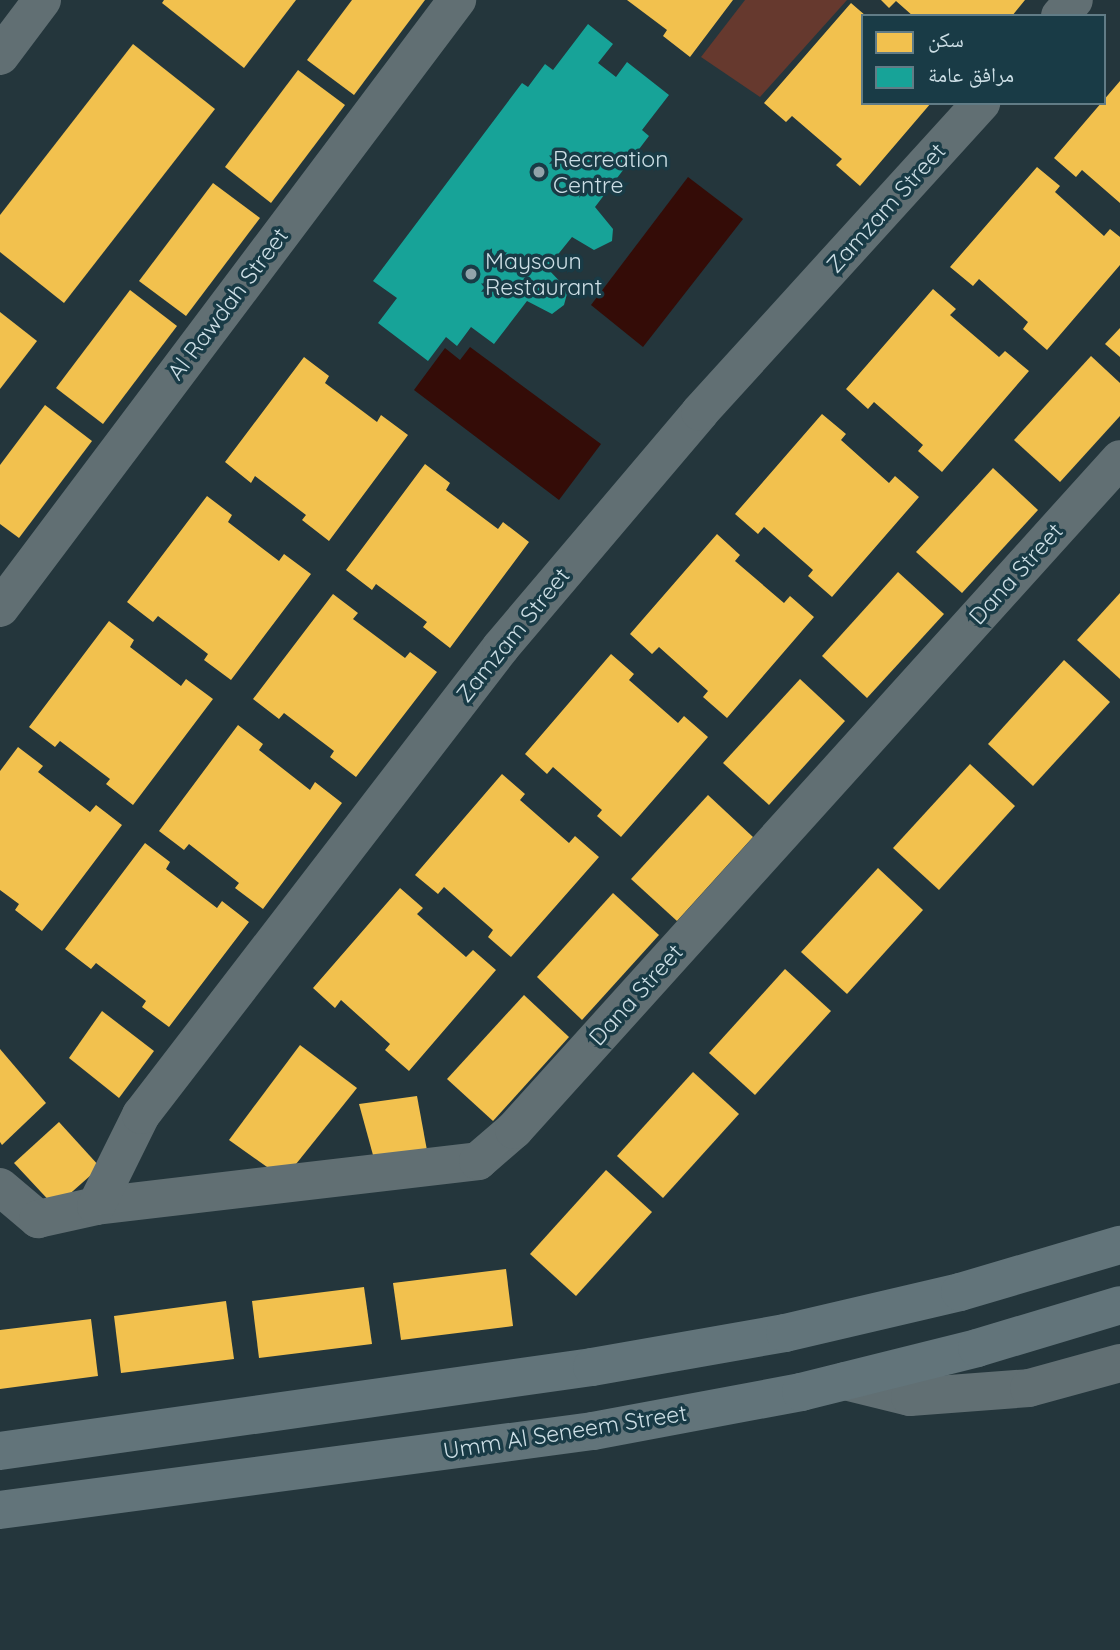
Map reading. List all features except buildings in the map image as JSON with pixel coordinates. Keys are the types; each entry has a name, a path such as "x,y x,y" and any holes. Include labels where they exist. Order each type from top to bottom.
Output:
{"main road":[{"path":"0,1451 592,1367 785,1333 960,1292 1120,1245"},
{"name":"Umm Al Seneem Street","path":"0,1510 593,1431 845,1381 977,1348 1120,1305"}],"street":[{"path":"0,56 43,0"},
{"name":"Al Rawdah Street","path":"0,608 457,0"},
{"path":"1062,14 1074,0"},
{"name":"Zamzam Street","path":"96,1206 141,1115 501,647 700,412 979,105"},
{"name":"Dana Street","path":"0,1187 38,1219 96,1206 478,1161 523,1120 1120,459"},
{"path":"845,1381 909,1397 1029,1388 1120,1363"}],"shaded area":[{"path":"745,0 847,0 760,97 701,57"},
{"path":"688,177 743,219 643,347 591,305"},
{"path":"470,347 601,444 559,500 414,390 445,348 460,360"}],"place":[{"name":"Recreation Centre","path":"539,172"},
{"name":"Maysoun Restaurant","path":"471,274"}]}
